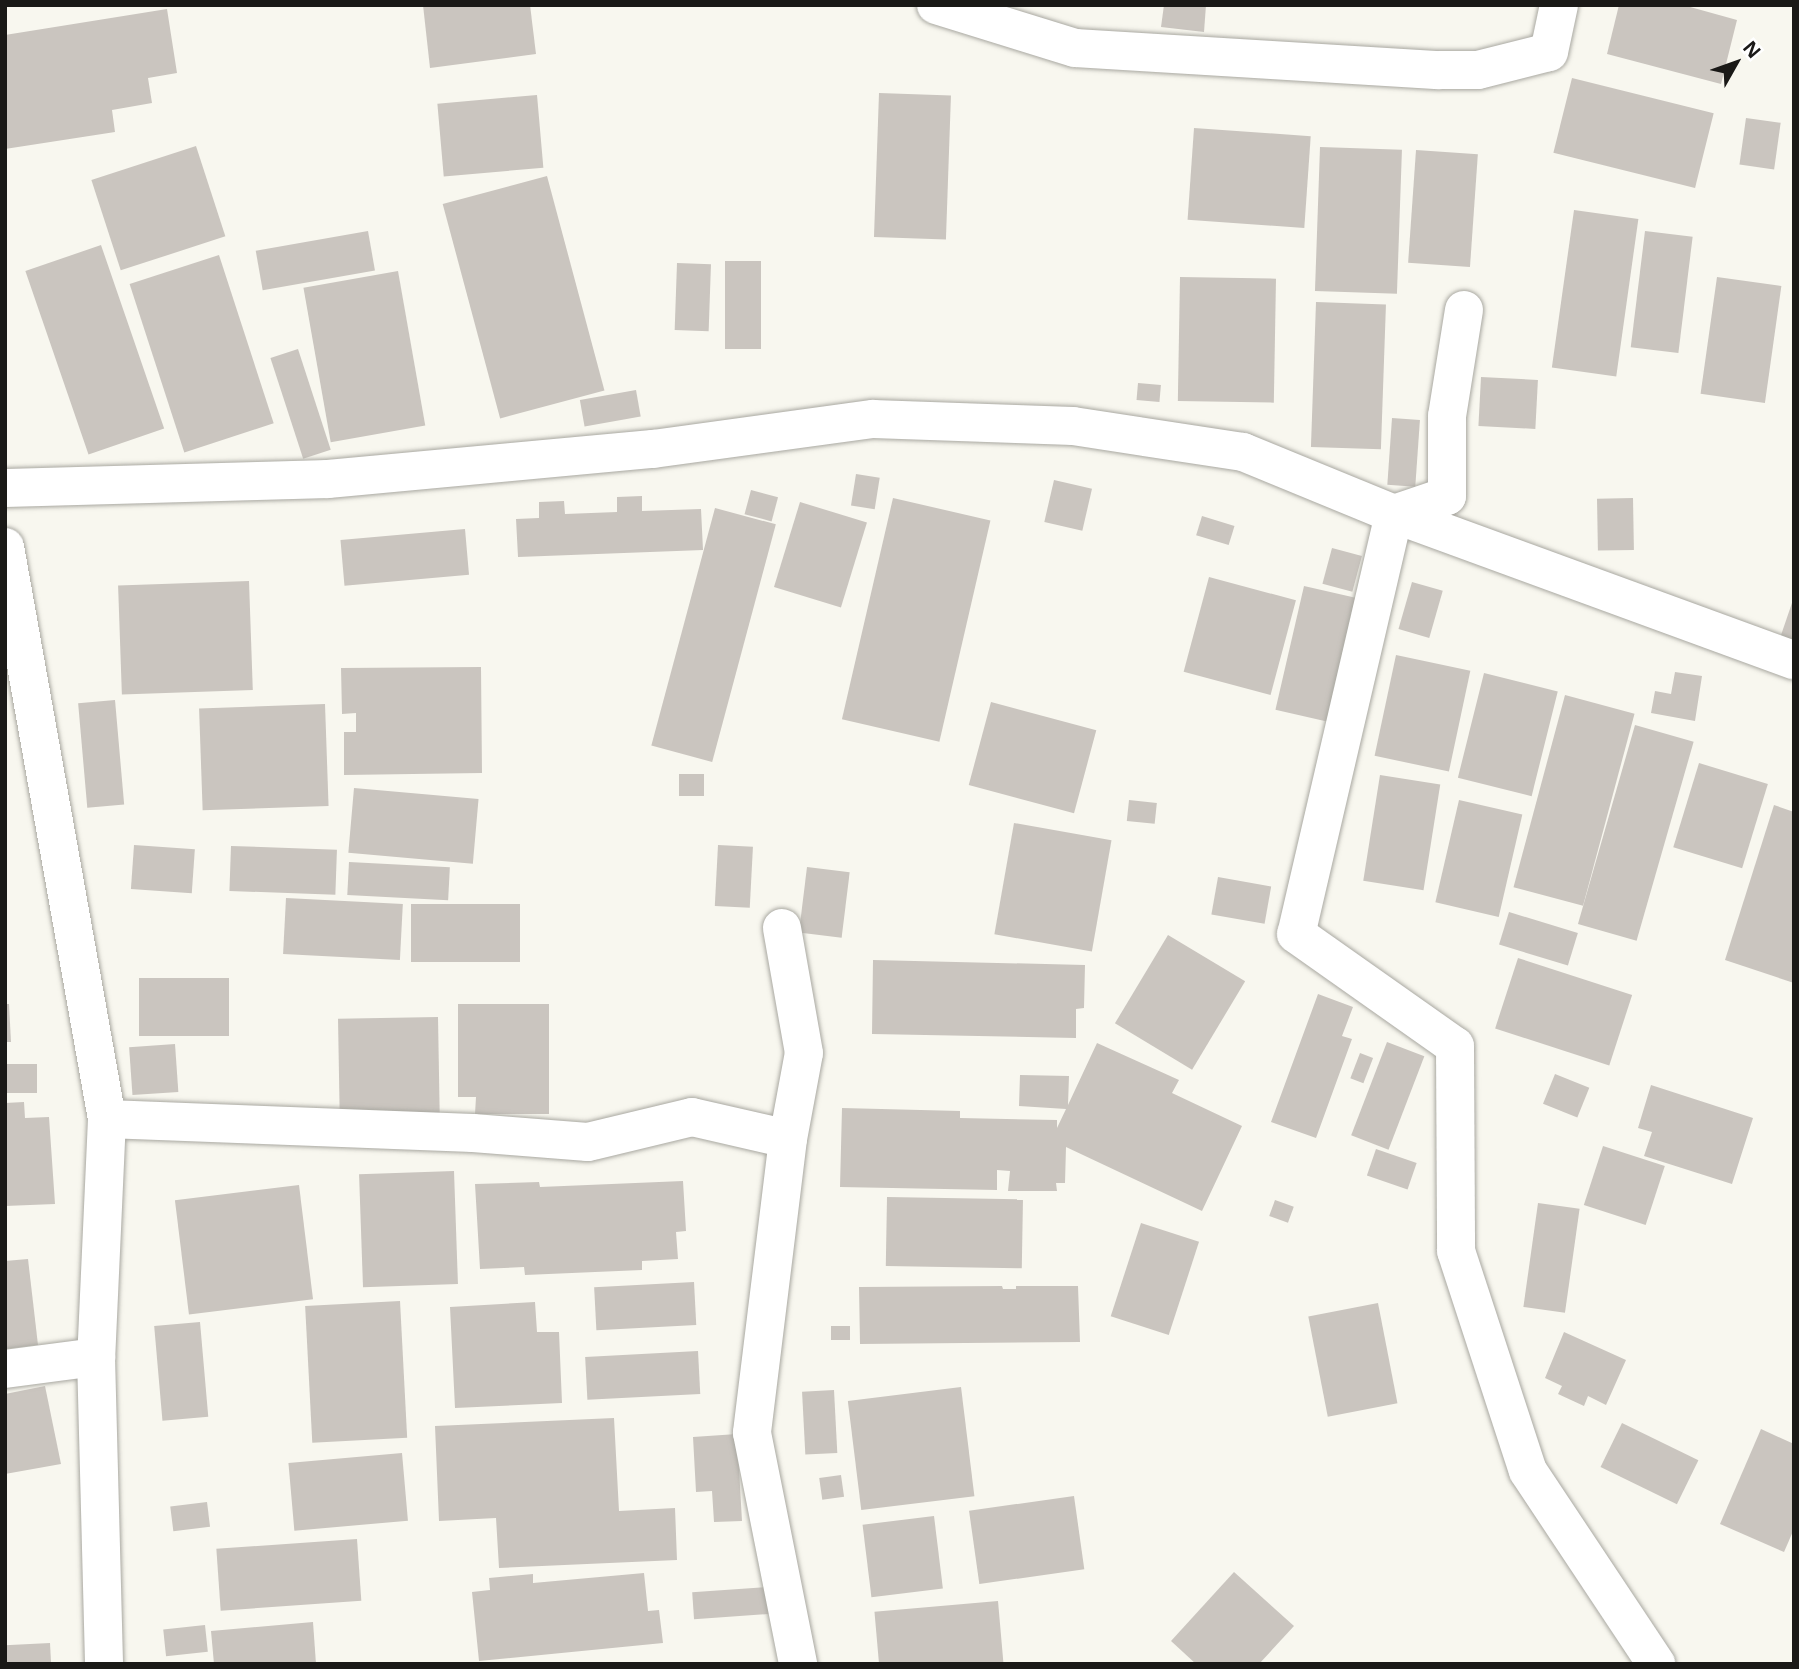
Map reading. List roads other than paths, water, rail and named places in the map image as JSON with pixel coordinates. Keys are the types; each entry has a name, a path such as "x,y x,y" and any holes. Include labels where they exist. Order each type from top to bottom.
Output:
{"street":[{"path":"936,5 1075,48 1478,70 1549,52 1559,5"},
{"path":"1394,514 1447,496 1447,416 1464,310"},
{"path":"5,488 328,479 653,449 873,419 1073,426 1243,452 1394,514 1794,660"},
{"path":"1394,514 1296,934 1455,1046 1456,1251 1468,1290 1528,1471 1656,1664"},
{"path":"5,547 107,1119 96,1357 104,1664"},
{"path":"782,928 804,1053 788,1139 752,1433 798,1664"},
{"path":"107,1119 473,1133 588,1142 692,1117 788,1139"},
{"path":"5,1369 96,1357"}]}
